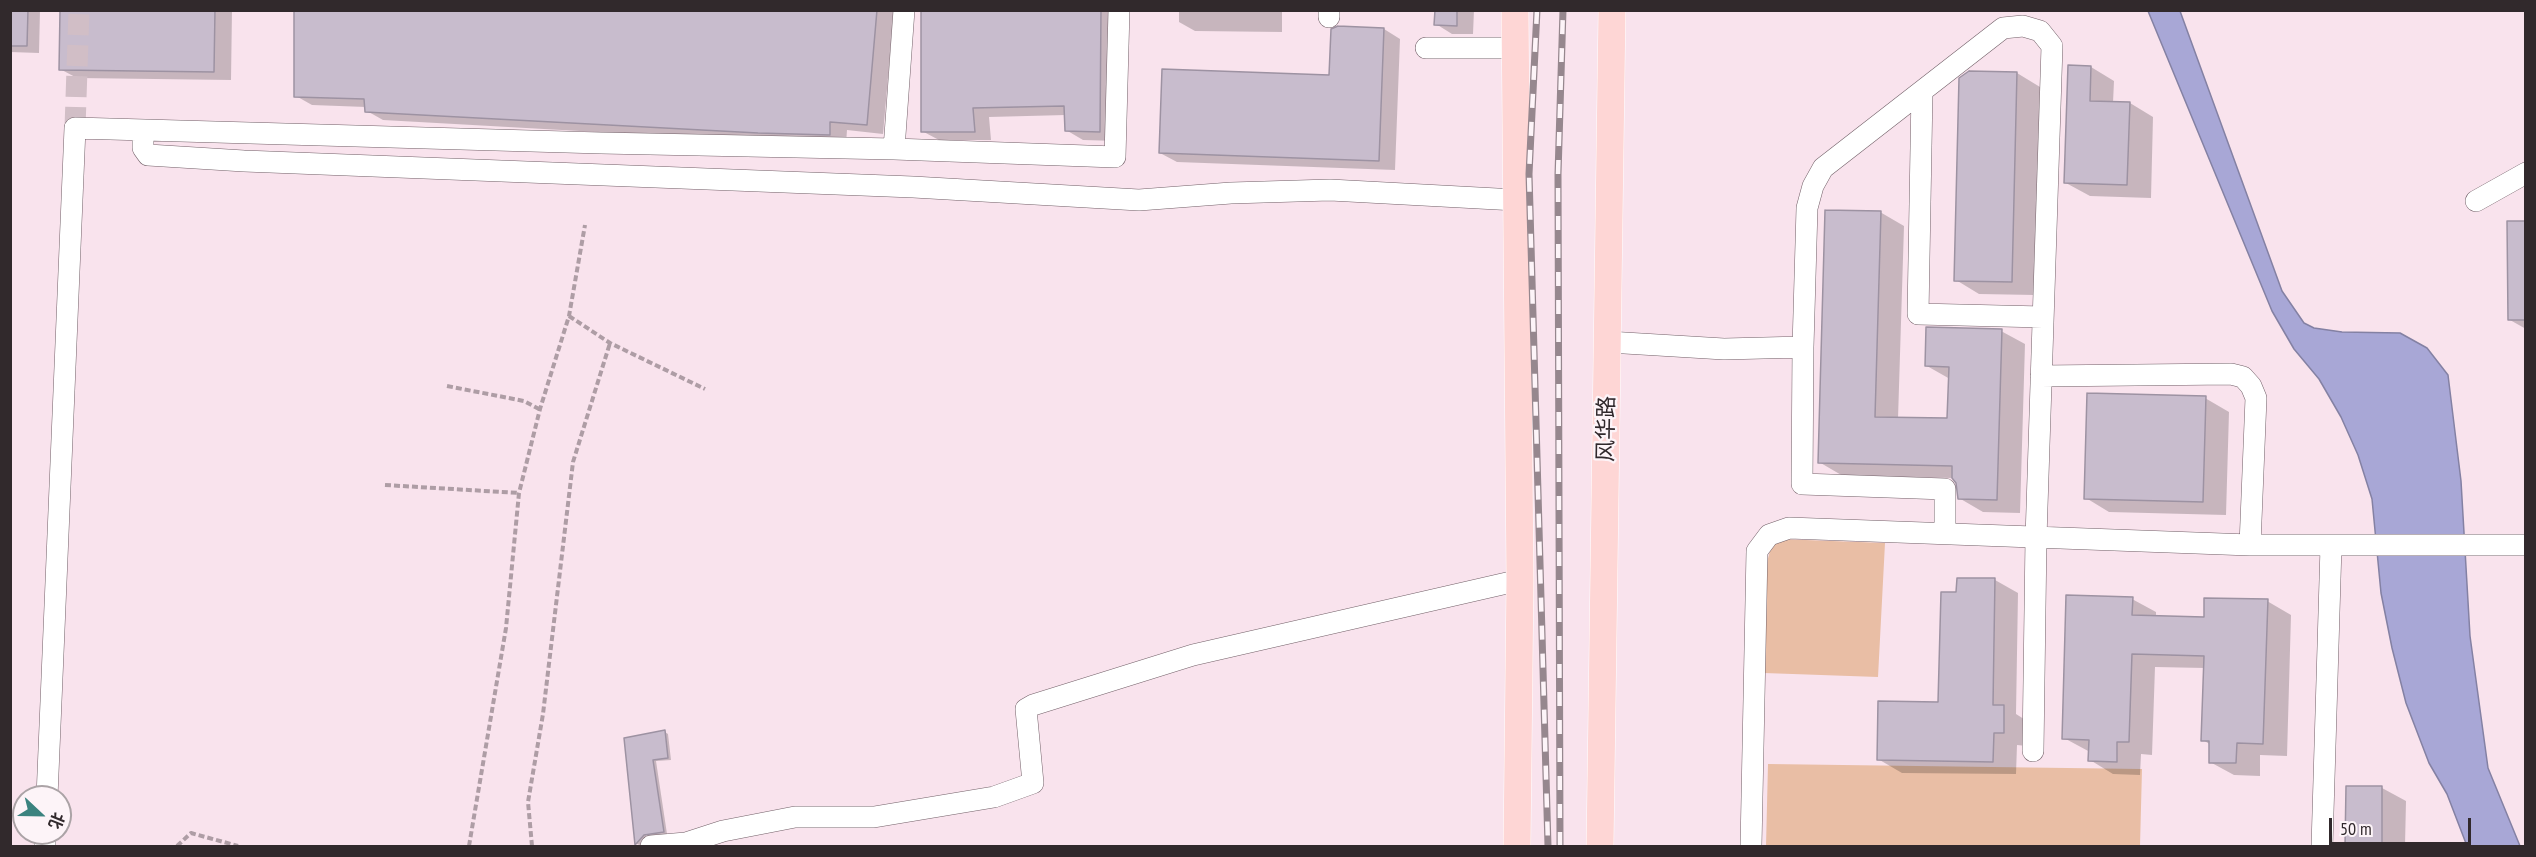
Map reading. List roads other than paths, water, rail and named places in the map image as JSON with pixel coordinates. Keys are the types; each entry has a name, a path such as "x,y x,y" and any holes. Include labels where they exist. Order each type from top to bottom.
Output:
{"main road":[{"path":"1515,10 1520,580 1517,846"},
{"name":"风华路","path":"1600,846 1612,10"}],"street":[{"path":"894,149 904,10"},
{"path":"48,785 75,128 613,144 894,149 1115,157 1119,10"},
{"path":"1944,533 1945,489 1802,484 1807,208 1812,186 1823,168 2003,28 2023,26 2040,30 2052,46 2036,538 2032,751"},
{"path":"1426,48 1515,48"},
{"path":"1922,92 1918,314 2043,317"},
{"path":"143,130 143,148 148,155 244,161 913,187 1139,200 1330,189 1516,200"},
{"path":"2476,201 2526,173"},
{"path":"1608,342 1724,349 1803,347"},
{"path":"2041,376 2231,374 2243,377 2251,386 2256,398 2250,545"},
{"path":"1751,846 1756,551 1768,535 1789,528 2250,545 2526,545"},
{"path":"2322,846 2341,546"},
{"path":"651,846 686,843 723,831 795,817 874,817 994,797 1033,783 1026,709 1033,705 1193,655 1520,580"}],"water":[{"path":"2148,11 2180,11 2282,291 2304,323 2314,328 2342,332 2400,333 2427,348 2448,375 2461,481 2470,636 2488,768 2520,846 2467,846 2447,794 2429,763 2406,703 2392,648 2381,593 2372,499 2358,455 2341,417 2319,379 2294,349 2272,311"}],"tunnel":[{"path":"75,128 79,10"}],"railway":[{"path":"1537,10 1529,174 1548,846"},
{"path":"1560,846 1558,174 1563,10"}]}
